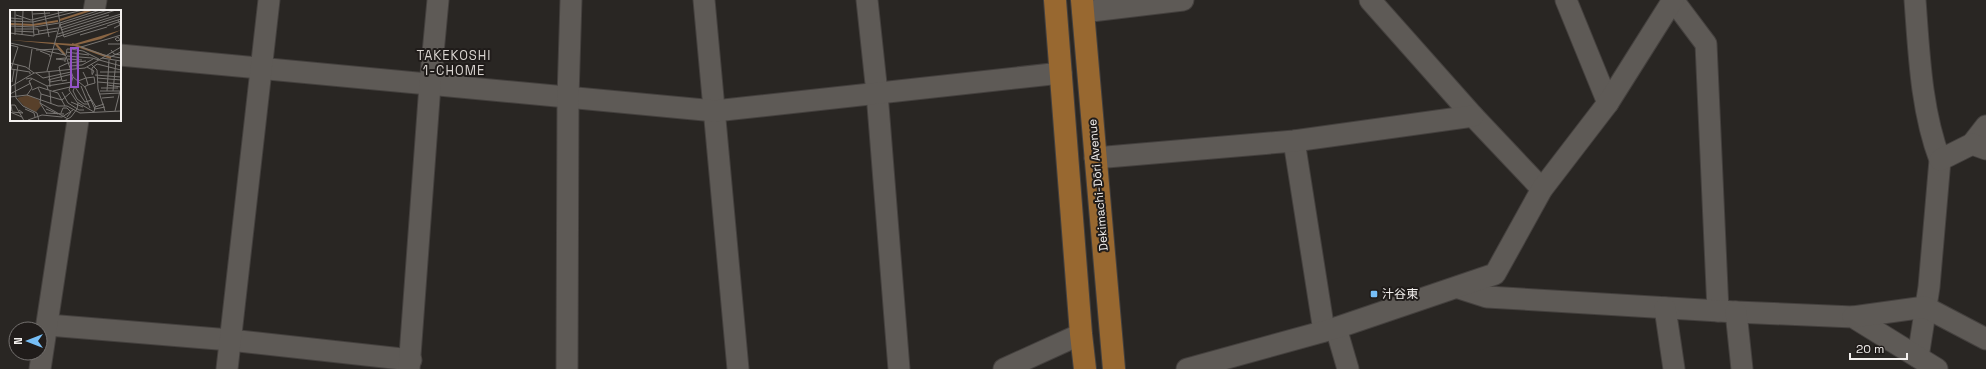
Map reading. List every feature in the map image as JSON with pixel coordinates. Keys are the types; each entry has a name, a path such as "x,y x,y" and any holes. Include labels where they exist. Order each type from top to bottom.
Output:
{"main road":[{"path":"1056,4 1081,334 1085,369"},
{"name":"Dekimachi-Dōri Avenue","path":"1083,6 1114,369"}],"street":[{"path":"94,10 96,0"},
{"path":"227,369 270,0"},
{"path":"78,121 48,326 230,340 410,364 430,85 438,0"},
{"path":"567,369 568,98 571,0"},
{"path":"704,0 738,369"},
{"path":"868,0 899,369"},
{"path":"1083,6 1183,0"},
{"path":"1370,0 1473,116 1542,189"},
{"path":"1566,0 1608,103"},
{"path":"1197,367 1330,329 1459,288 1495,274 1542,189 1608,103 1673,0 1706,44 1727,312 1742,369"},
{"path":"1916,0 1924,92 1934,145 1940,160 1925,307 1918,357"},
{"path":"121,55 714,111 1061,73"},
{"path":"1095,158 1294,140 1473,116"},
{"path":"1940,160 1977,146 1986,126"},
{"path":"1294,140 1330,329 1348,369"},
{"path":"1459,288 1487,297 1727,312 1853,317 1925,307 1986,339"},
{"path":"1665,308 1674,369"},
{"path":"1853,317 1937,369"},
{"path":"1004,369 1081,334"}],"place":[{"name":"汁谷東","path":"1374,294"}],"district":[{"name":"TAKEKOSHI 1-CHOME","path":"454,62"}]}
